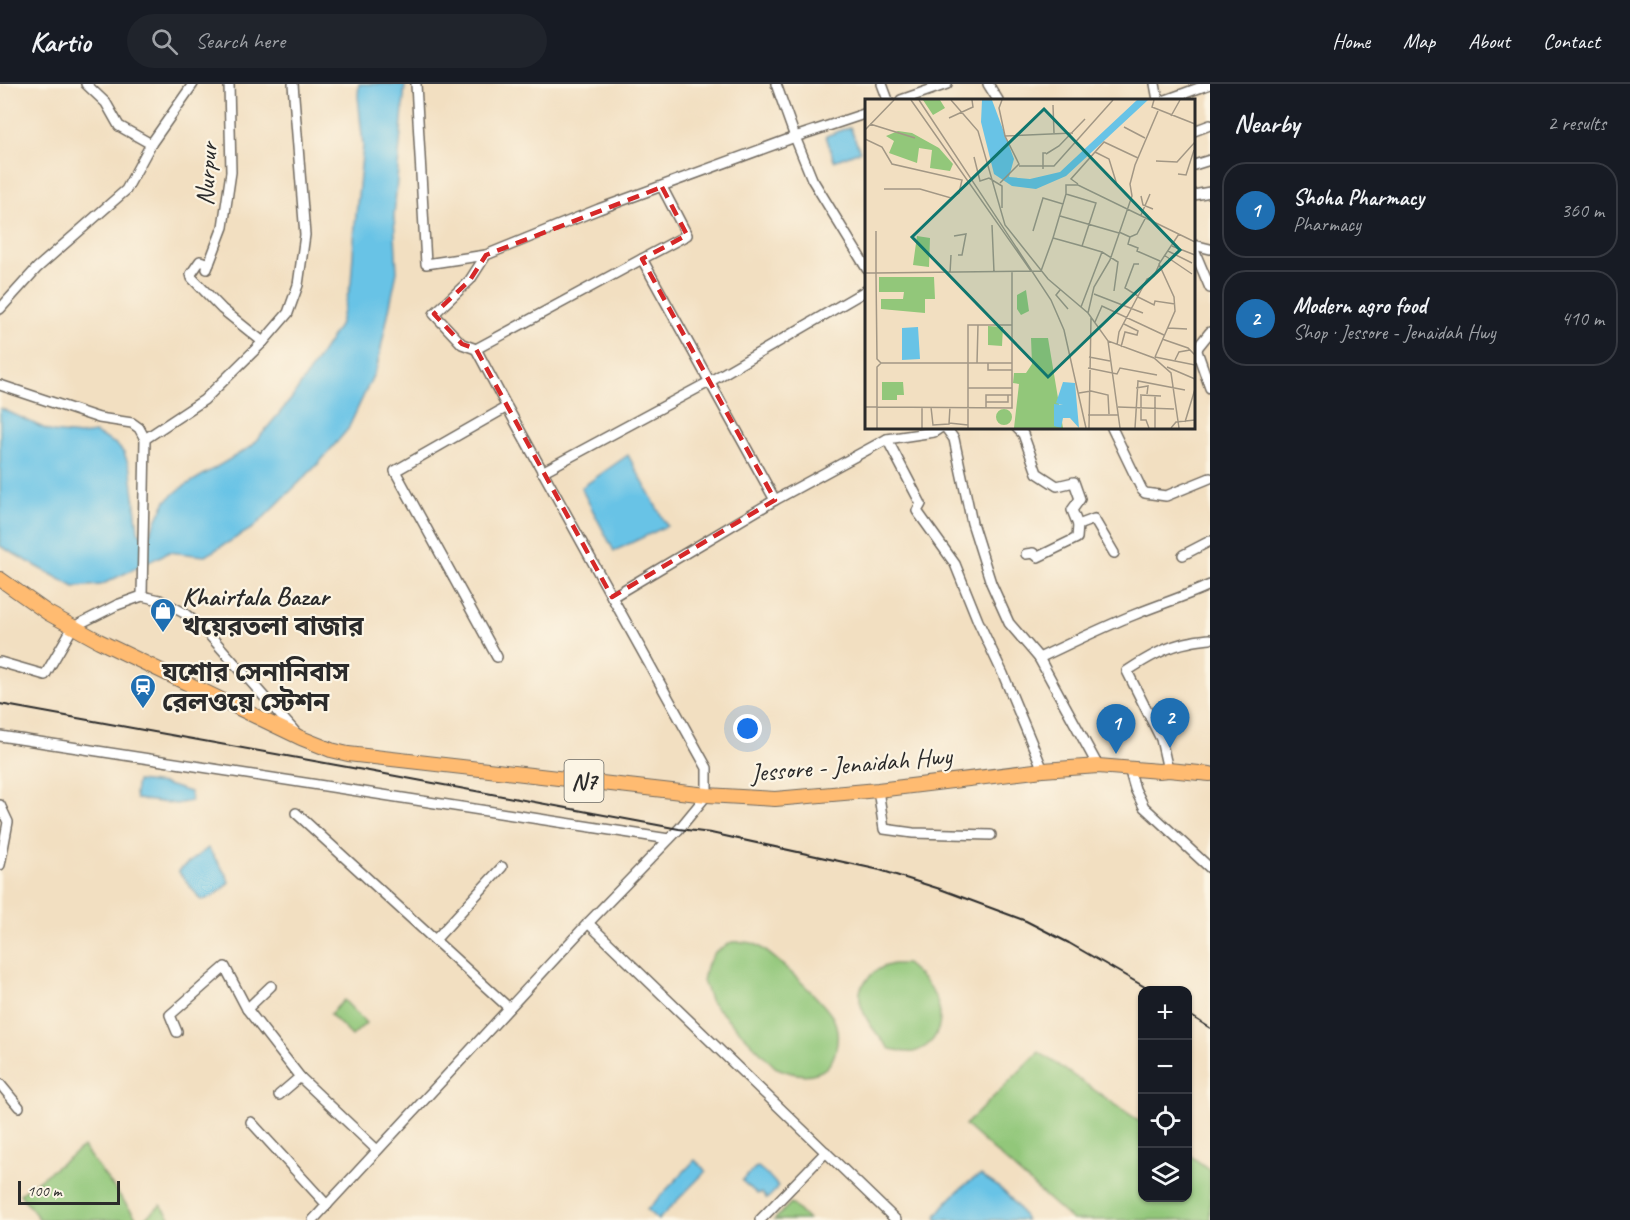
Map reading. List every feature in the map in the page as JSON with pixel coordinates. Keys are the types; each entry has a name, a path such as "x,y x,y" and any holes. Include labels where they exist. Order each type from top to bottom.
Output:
{"highway":[{"name":"Jessore - Jenaidah Hwy","path":"0,579 48,614 99,641 301,738 348,754 707,795 775,799 1098,766 1210,774"}],"street":[{"path":"86,84 106,103 119,126 151,144"},
{"path":"0,309 37,268 126,190 151,144 193,84"},
{"name":"Nurpur","path":"229,84 231,172 223,227 208,266 200,261 191,274 192,278 222,309 263,342"},
{"path":"145,439 204,400 263,342 288,313 298,285 305,235 293,84"},
{"path":"416,84 426,264 486,255 599,209 865,114"},
{"path":"776,84 812,179 865,266"},
{"path":"882,84 888,99"},
{"path":"922,97 947,84"},
{"path":"988,84 997,99"},
{"path":"1155,84 1158,99"},
{"path":"1169,99 1210,84"},
{"path":"1195,131 1210,125"},
{"path":"1195,165 1210,160"},
{"path":"476,349 687,235 662,187"},
{"path":"1195,195 1210,192"},
{"path":"1195,245 1210,249"},
{"path":"1195,252 1210,288"},
{"path":"313,1220 588,923 669,839 707,795 707,768 476,349 462,344 434,314 470,280 486,255"},
{"path":"642,259 775,500"},
{"path":"542,472 709,382 865,291"},
{"path":"1210,332 1197,351 1210,388"},
{"path":"0,385 99,418 132,423 139,428 145,439 142,596"},
{"path":"497,657 395,471 507,406"},
{"path":"612,597 775,500 887,439 934,432 938,429"},
{"path":"947,429 954,439 972,523 991,583 1009,624 1039,658 1098,766"},
{"path":"1018,429 1023,434 1037,473 1057,486 1074,482 1080,499 1072,510 1078,525 1077,538 1038,557 1034,553 1026,554"},
{"path":"1112,429 1145,493 1166,496 1210,478"},
{"path":"887,439 921,504 917,511 955,564 1043,770"},
{"path":"1078,525 1094,519 1114,553"},
{"path":"1183,555 1210,541"},
{"path":"1039,658 1085,635 1210,585"},
{"path":"0,662 45,675 73,627 117,605 142,596 160,600 184,613 205,630 301,738"},
{"path":"1168,770 1161,739 1127,671 1147,658 1171,647 1191,641 1210,639"},
{"path":"0,736 669,839"},
{"path":"1129,768 1135,789 1144,807 1210,868"},
{"path":"878,790 884,829 913,833 991,835"},
{"path":"0,805 8,822 0,866"},
{"path":"296,813 509,1008"},
{"path":"435,940 502,867"},
{"path":"588,923 896,1220"},
{"path":"177,1032 170,1015 225,967 247,1009 300,1077 377,1150"},
{"path":"247,1009 270,986"},
{"path":"279,1095 300,1077"},
{"path":"0,1084 19,1107"},
{"path":"251,1122 327,1204"},
{"path":"760,1220 825,1152"}],"highlighted area":[{"path":"662,187 687,235 642,259 775,500 612,597 476,349 462,344 434,314 470,280 486,255"}],"green space":[{"path":"732,942 750,942 763,949 798,979 829,1012 836,1027 837,1042 834,1057 825,1068 813,1074 802,1075 775,1067 711,1002 703,981 706,967 715,952"},
{"path":"893,964 906,964 929,986 938,1003 940,1021 935,1037 913,1052 890,1049 868,1022 861,1005 861,988 869,977"},
{"path":"344,1000 366,1023 352,1036 330,1014"},
{"path":"1039,1052 1138,1120 1138,1202 1192,1202 1192,1157 1210,1170 1210,1220 1072,1220 965,1125"},
{"path":"83,1147 138,1220 40,1220 20,1194"},
{"path":"791,1203 808,1220 774,1220"},
{"path":"161,1205 172,1220 142,1220"}],"water":[{"path":"359,84 405,84 394,216 397,272 377,367 348,429 319,463 253,528 205,556 169,552 101,585 74,587 0,546 0,408 52,432 80,435 95,433 116,444 124,453 131,471 138,531 146,535 150,533 166,501 181,488 252,446 292,398 339,326 351,283 363,146"},
{"path":"850,127 860,151 834,161 826,136"},
{"path":"628,455 667,526 614,551 581,488"},
{"path":"137,781 164,784 190,792 191,801 176,804 136,799"},
{"path":"208,848 229,882 216,894 201,900 178,871"},
{"path":"695,1160 706,1171 658,1220 647,1210"},
{"path":"758,1167 778,1186 767,1199 762,1193 757,1194 742,1181"},
{"path":"981,1176 1007,1195 1026,1220 937,1220 936,1216 956,1193"}],"railway":[{"path":"0,704 711,833 880,870 940,889 1026,921 1143,986"},
{"path":"1192,1017 1210,1028"}],"place":[{"name":"Khairtala Bazar খয়েরতলা বাজার","path":"163,634"},
{"name":"যশোর সেনানিবাস রেলওয়ে স্টেশন","path":"143,710"},
{"name":"Modern agro food","path":"1170,748"},
{"name":"Shoha Pharmacy","path":"1116,754"}]}
